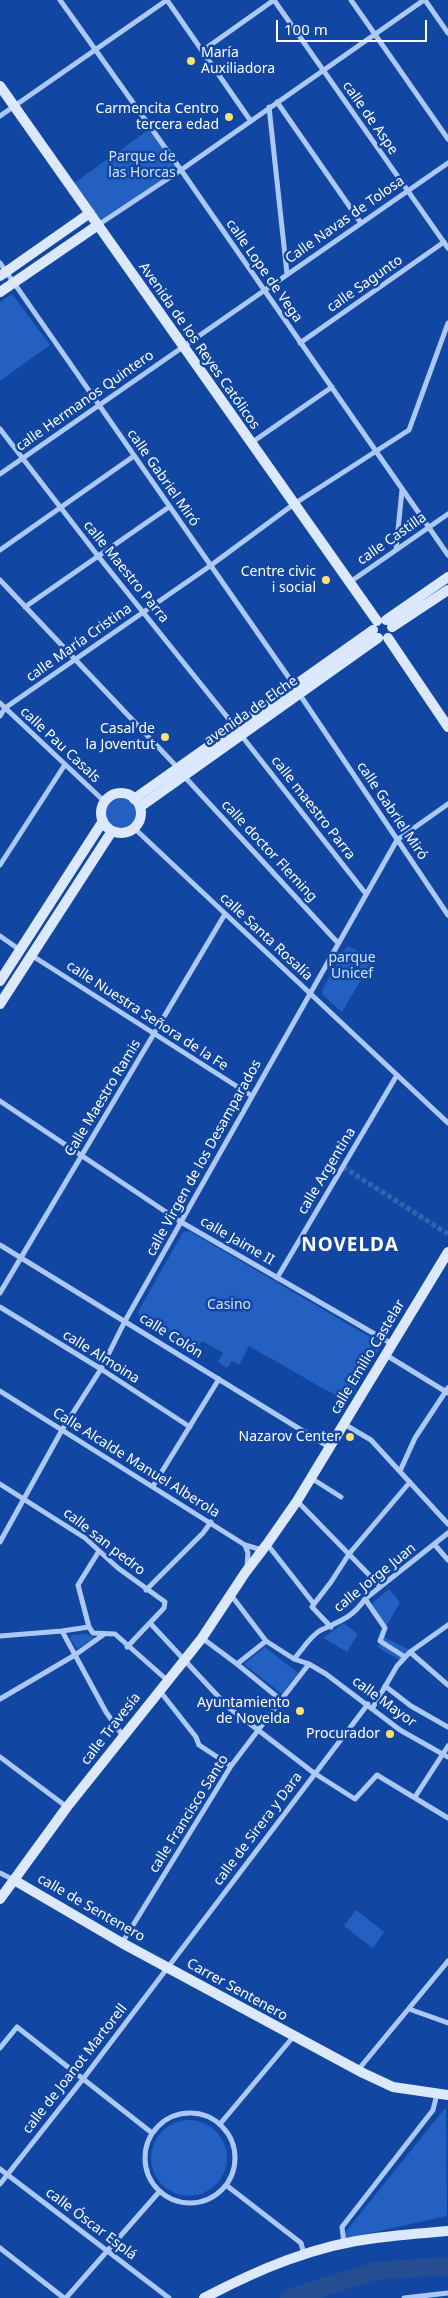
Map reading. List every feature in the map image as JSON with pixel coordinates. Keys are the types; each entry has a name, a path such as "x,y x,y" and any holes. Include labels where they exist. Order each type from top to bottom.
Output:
{"street":[{"name":"calle Lope de Vega","path":"60,0 181,170 448,554"},
{"path":"0,116 167,0 250,120"},
{"path":"202,51 274,0"},
{"name":"calle de Aspe","path":"274,0 406,191 448,248"},
{"path":"351,0 448,139"},
{"path":"0,292 181,170 424,0 448,33"},
{"name":"Avenida de los Reyes Católicos","path":"0,86 382,629 448,727"},
{"path":"277,102 361,223"},
{"path":"269,107 287,274"},
{"name":"Calle Navas de Tolosa","path":"182,347 448,163"},
{"path":"3,274 90,214"},
{"name":"calle Sagunto","path":"300,343 444,242"},
{"name":"calle Gabriel Miró","path":"0,263 3,274 14,282 295,686"},
{"name":"calle María Cristina","path":"0,716 5,708 210,566 294,504 409,430 448,324"},
{"name":"calle Hermanos Quintero","path":"0,474 182,347"},
{"path":"251,443 332,387"},
{"name":"calle Maestro Parra","path":"0,429 60,508 239,732"},
{"path":"0,550 134,456"},
{"path":"396,550 402,490"},
{"path":"25,607 169,507"},
{"name":"calle Castilla","path":"349,582 448,514"},
{"path":"382,629 448,577"},
{"name":"calle doctor Fleming","path":"0,580 180,771 338,943"},
{"path":"382,629 448,590"},
{"name":"avenida de Elche","path":"239,732 295,686 382,629"},
{"name":"avenida de Elche","path":"137,803 180,771 300,695 382,629"},
{"name":"calle Gabriel Miró","path":"300,695 448,915"},
{"name":"calle Pau Casals","path":"0,703 64,766 105,802"},
{"name":"calle maestro Parra","path":"239,732 366,894"},
{"path":"0,865 64,766"},
{"path":"126,794 137,803 140,818 134,828 123,833 112,831 103,821 101,810 105,802 112,795 126,794"},
{"name":"calle Virgen de los Desamparados","path":"0,1542 62,1430 101,1369 125,1321 397,840 448,804"},
{"path":"0,981 103,821"},
{"name":"calle Santa Rosalía","path":"134,828 448,1124"},
{"path":"0,1004 112,831"},
{"name":"Calle Maestro Ramis","path":"0,1293 225,914"},
{"path":"0,936 20,950"},
{"name":"calle Nuestra Señora de la Fe","path":"31,955 252,1096"},
{"name":"calle Argentina","path":"277,1278 397,1075"},
{"name":"calle Jaime II","path":"0,1102 181,1222 392,1344"},
{"name":"calle Colón","path":"0,1245 329,1447"},
{"name":"calle Emilio Castelar","path":"245,1573 297,1501 448,1252"},
{"name":"calle Almoina","path":"0,1307 101,1369 190,1427"},
{"path":"386,1355 447,1391 415,1438 400,1471"},
{"path":"153,1486 219,1379"},
{"name":"Calle Alcalde Manuel Alberola","path":"0,1391 245,1545 265,1547"},
{"path":"344,1424 371,1440 448,1524"},
{"path":"311,1478 341,1497"},
{"path":"331,1627 312,1607 349,1554 410,1482"},
{"name":"calle san pedro","path":"0,1484 69,1526 146,1590 161,1599 166,1606 150,1623"},
{"path":"297,1501 380,1586"},
{"path":"146,1590 203,1533 211,1522"},
{"name":"calle Jorge Juan","path":"294,1658 320,1630 331,1627 358,1609 365,1599 380,1586 448,1533"},
{"path":"245,1545 248,1558 245,1573"},
{"path":"435,1545 448,1560"},
{"path":"265,1547 314,1604"},
{"path":"99,1551 78,1585 89,1627 94,1633 103,1635 115,1634 127,1647 167,1680"},
{"name":"calle Travesía","path":"0,1898 67,1807 184,1658 202,1638 245,1573"},
{"path":"231,1596 266,1641 237,1664"},
{"path":"365,1599 385,1628 380,1641 405,1657"},
{"path":"127,1647 150,1623 228,1707 314,1773 355,1799 377,1775 448,1818"},
{"path":"372,1709 405,1657 447,1626"},
{"path":"0,1636 62,1632 89,1627"},
{"path":"62,1632 106,1712 123,1736"},
{"path":"0,1699 75,1655 103,1635"},
{"path":"202,1638 281,1700"},
{"name":"calle Mayor","path":"266,1641 294,1658 309,1664 368,1704 400,1730 446,1756"},
{"path":"410,1652 448,1685"},
{"name":"calle Francisco Santo","path":"122,1942 231,1766 309,1664"},
{"path":"385,1686 411,1706 448,1727"},
{"path":"159,1690 196,1737 199,1745 231,1766"},
{"name":"calle de Sirera y Dara","path":"168,1968 368,1704"},
{"path":"415,1797 446,1756 448,1746"},
{"path":"0,1757 67,1807"},
{"name":"calle de Sentenero","path":"0,1873 168,1968"},
{"path":"357,2070 448,1961"},
{"name":"Carrer Sentenero","path":"168,1968 293,2037 393,2087 436,2094 448,2094"},
{"name":"calle de Joanot Martorell","path":"0,2184 168,1968"},
{"path":"409,2009 448,2023"},
{"path":"0,2048 16,2027 152,2134"},
{"path":"220,2124 293,2037"},
{"path":"344,2244 342,2227 433,2110 436,2094"},
{"path":"191,2113 206,2116 220,2124 234,2146 233,2172 226,2186 216,2195 202,2202 187,2204 172,2200 159,2192 151,2182 144,2158 146,2145 162,2122 176,2115 191,2113"},
{"name":"calle Óscar Esplá","path":"0,2169 169,2298"},
{"path":"226,2186 300,2243 304,2254"},
{"path":"0,2248 65,2298 159,2192"},
{"path":"204,2298 261,2270 304,2254 374,2238 448,2231"},
{"path":"404,2298 448,2293"}],"green space":[{"name":"Parque de las Horcas","path":"151,128 181,170 98,225 70,186"},
{"path":"12,294 50,345 0,381 0,302"},
{"path":"122,798 128,799 133,803 137,808 137,820 133,825 128,829 122,830 116,829 111,825 107,820 106,814 107,808 111,803 116,799"},
{"name":"parque Unicef","path":"347,946 374,958 342,1012 323,995 322,990"},
{"name":"Casino","path":"189,1231 382,1344 347,1402 249,1346 239,1365 232,1361 227,1368 218,1362 223,1353 202,1341 194,1352 140,1319 138,1312 183,1232"},
{"path":"389,1589 400,1602 386,1627 370,1605"},
{"path":"343,1623 358,1634 347,1652 323,1638"},
{"path":"87,1634 94,1638 77,1649 70,1638 72,1635"},
{"path":"384,1637 409,1650 399,1660 378,1647"},
{"path":"265,1647 298,1673 282,1694 244,1664"},
{"path":"356,1910 384,1932 373,1948 344,1926"},
{"path":"446,2107 447,2216 339,2240"},
{"path":"189,2120 203,2123 216,2131 224,2144 227,2158 224,2172 216,2185 203,2193 189,2196 175,2193 162,2185 154,2172 151,2158 154,2144 162,2131 175,2123"}],"waterway":[{"path":"289,2298 374,2271 448,2266"}],"tunnel":[{"path":"343,1167 448,1234"}],"place":[{"name":"María Auxiliadora","path":"191,61"},
{"name":"Carmencita Centro tercera edad","path":"229,117"},
{"name":"Centre civic i social","path":"326,580"},
{"name":"Casal de la Joventut","path":"165,737"},
{"name":"Nazarov Center","path":"350,1437"},
{"name":"Ayuntamiento de Novelda","path":"300,1711"},
{"name":"Procurador","path":"390,1734"}],"district":[{"name":"NOVELDA","path":"350,1246"}]}
